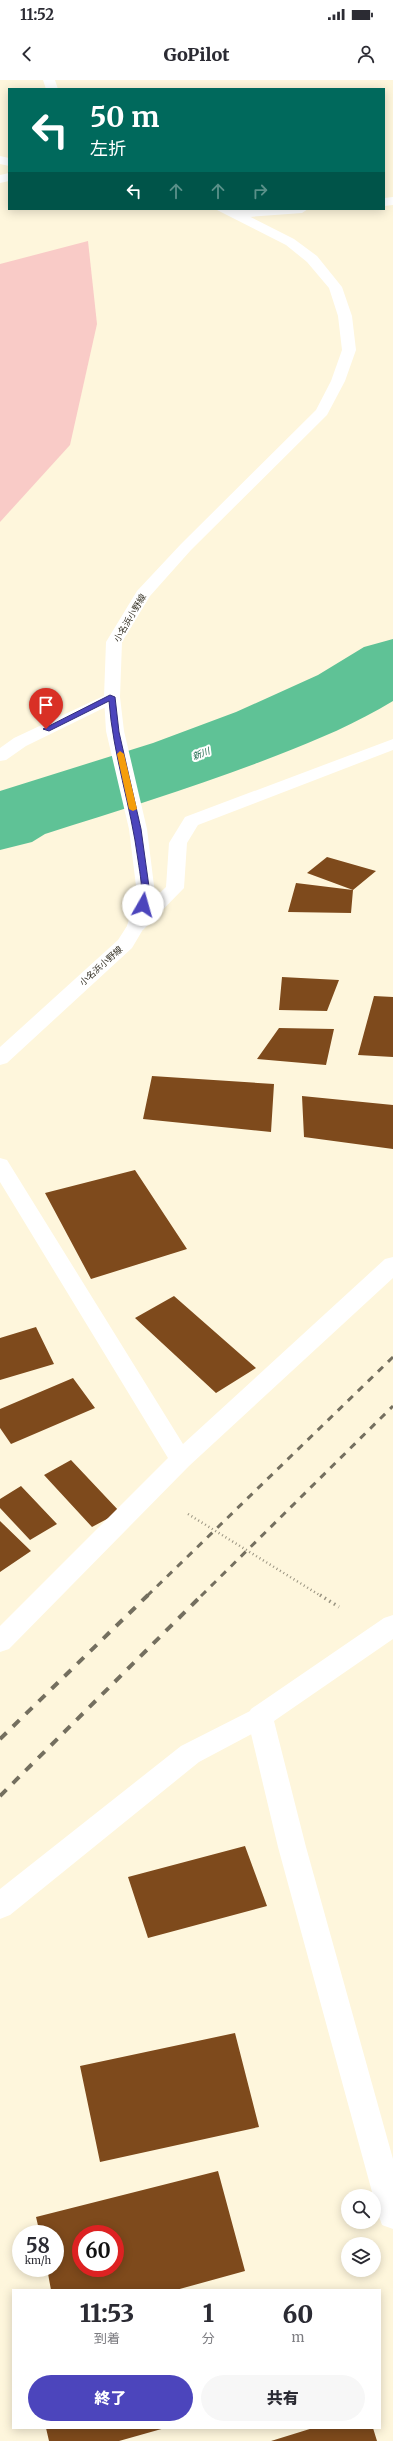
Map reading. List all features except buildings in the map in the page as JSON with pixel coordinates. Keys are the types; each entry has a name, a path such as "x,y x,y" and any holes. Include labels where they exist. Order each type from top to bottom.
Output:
{"street":[{"name":"小名浜小野線","path":"0,1058 125,944 136,926 146,894 138,829 115,732 112,697 114,642 143,594 186,547 322,412 338,381 349,350 346,316 335,287 312,259 290,242 236,214 224,210"},
{"path":"236,214 289,210"},
{"path":"0,756 20,742 112,697"},
{"path":"136,926 175,888 178,843 190,821 393,744"},
{"path":"0,1165 180,1460"},
{"path":"0,1642 180,1460 393,1265"},
{"path":"0,1906 190,1754 260,1717 393,1625"},
{"path":"260,1717 292,1847 393,2214"}],"path":[{"path":"186,1512 346,1611"}],"shaded area":[{"path":"88,241 97,324 70,445 0,522 0,264"}],"waterway":[{"name":"新川","path":"0,823 14,815 183,761 266,730 347,693 393,664"}],"railway":[{"path":"147,1596 393,1357"},
{"path":"201,1596 393,1406"},
{"path":"0,1739 148,1595"},
{"path":"0,1796 202,1595"}],"slow traffic":[{"path":"120,754 133,809"}],"route":[{"path":"46,729 112,697 115,732 138,829 146,894 143,905"}]}
